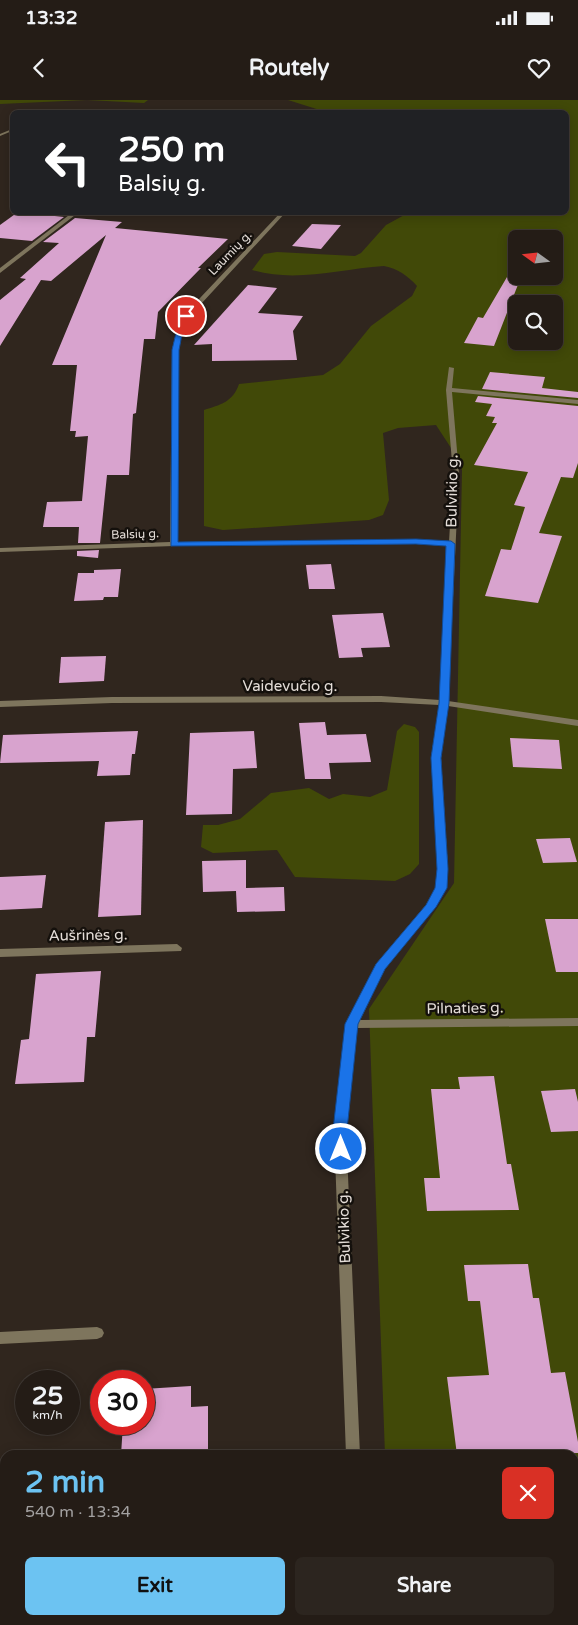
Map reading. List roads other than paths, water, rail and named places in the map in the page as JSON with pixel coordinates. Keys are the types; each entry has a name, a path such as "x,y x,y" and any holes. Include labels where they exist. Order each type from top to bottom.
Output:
{"street":[{"path":"0,271 73,215"},
{"name":"Laumių g.","path":"174,544 176,350 180,329 186,316 281,215"},
{"name":"Bulvikio g.","path":"353,1450 340,1130 352,1024 380,967 430,907 441,888 443,869 436,758 444,703 456,474 449,390 451,368"},
{"path":"449,390 578,402"},
{"name":"Balsių g.","path":"0,550 174,544 416,542 451,544"},
{"name":"Vaidevučio g.","path":"0,704 112,700 371,699 444,703 578,723"},
{"name":"Aušrinės g.","path":"0,953 177,948"},
{"name":"Pilnaties g.","path":"352,1024 578,1022"},
{"path":"0,1338 97,1333"}]}
